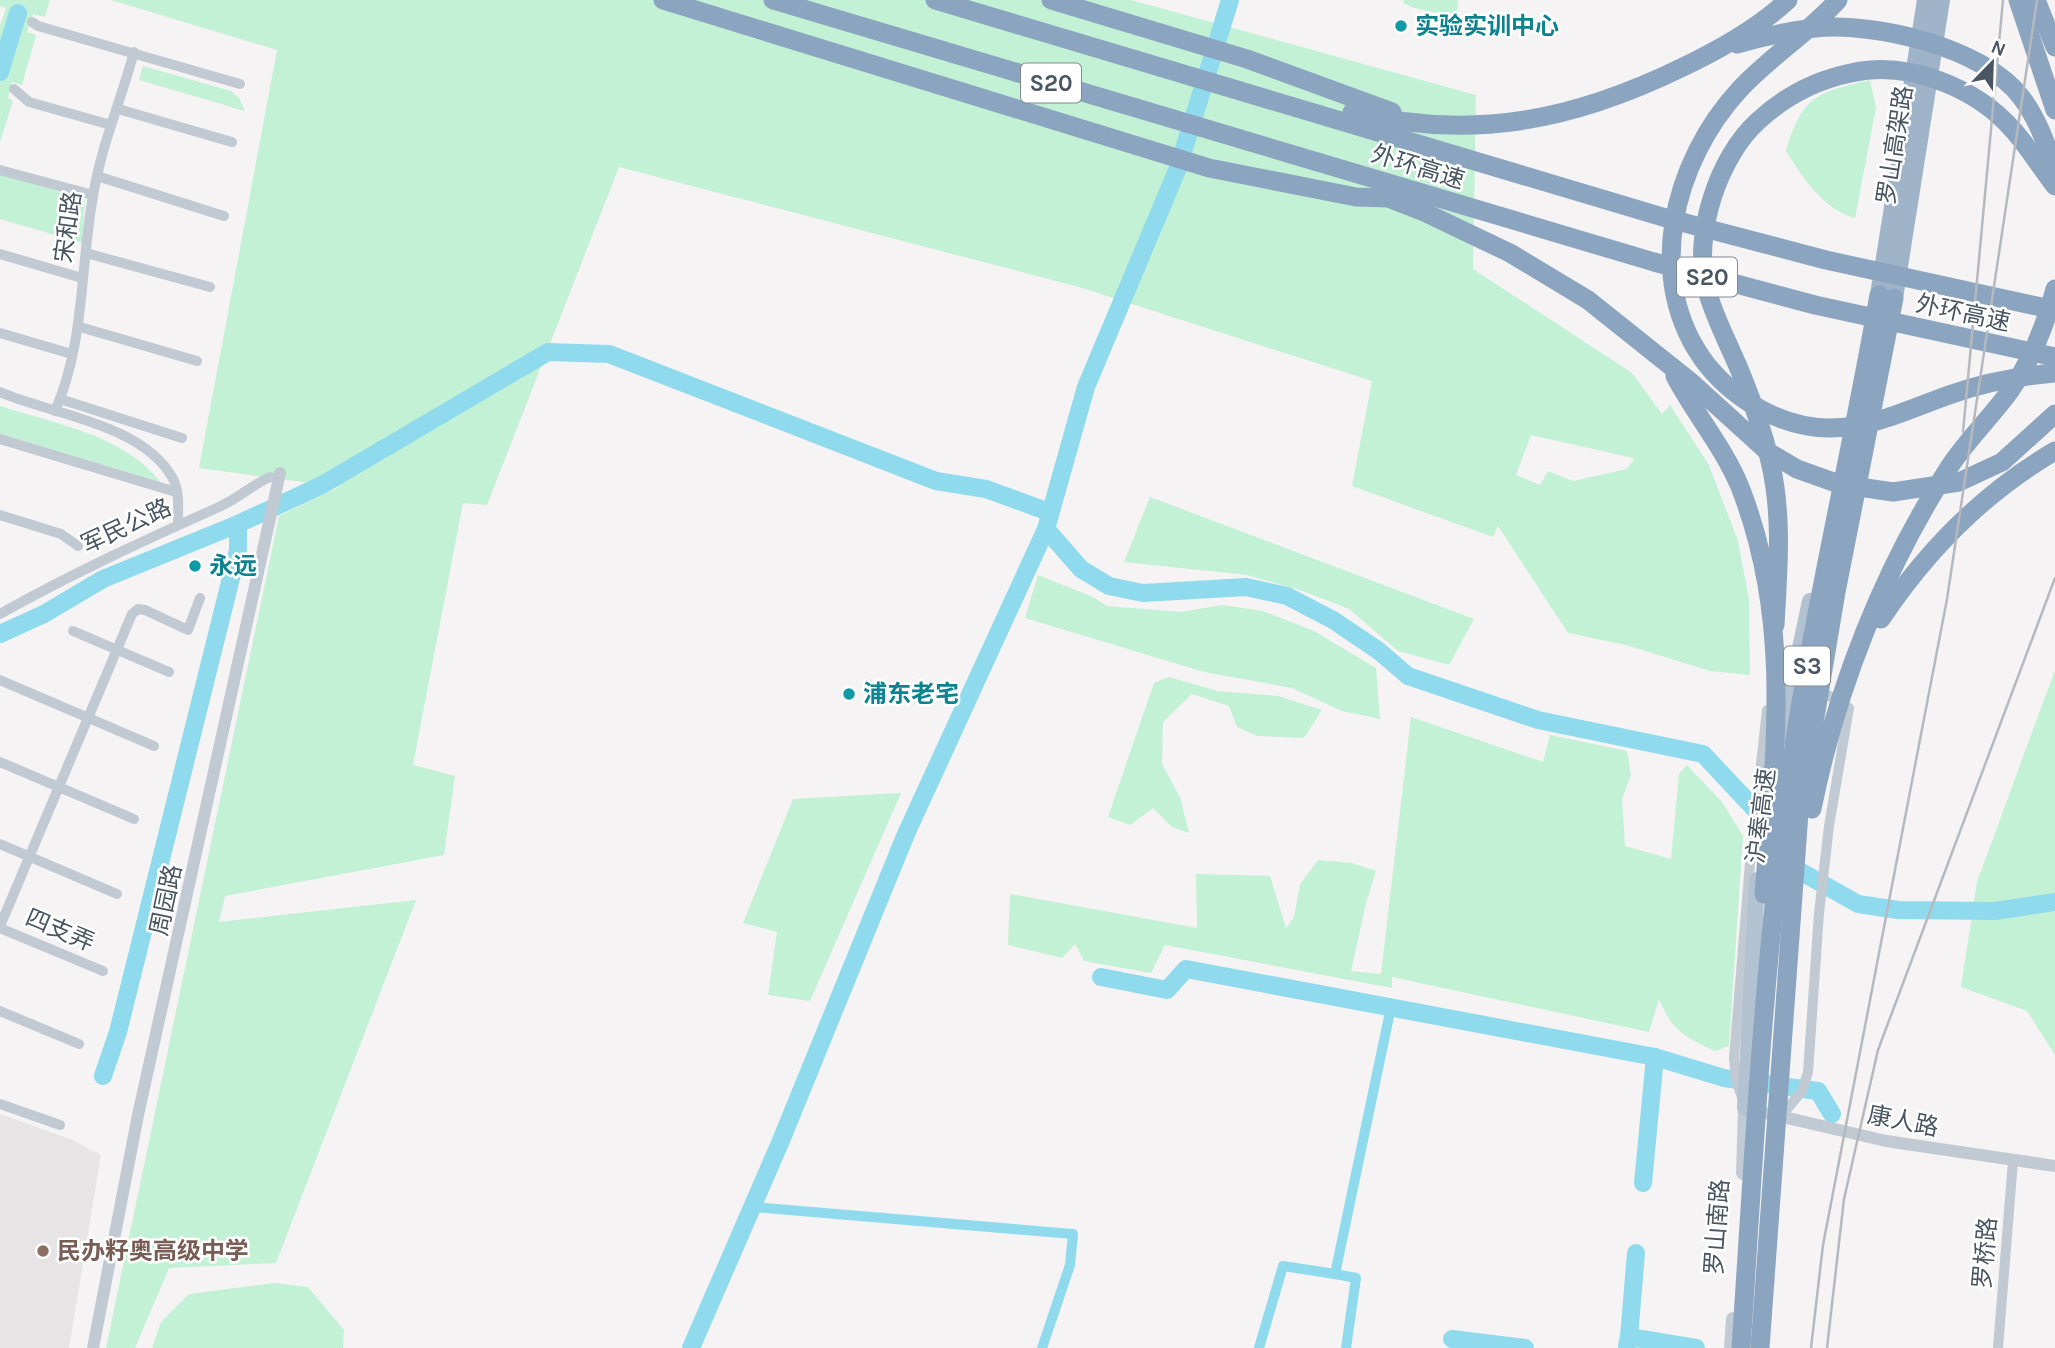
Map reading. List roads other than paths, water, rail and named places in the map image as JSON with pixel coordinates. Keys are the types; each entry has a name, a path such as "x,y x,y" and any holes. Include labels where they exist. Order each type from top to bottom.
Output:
{"highway":[{"path":"663,0 1209,168 1356,197 1388,198 1465,230 1552,277 1619,323 1671,369 1692,383 1768,452 1797,469 1857,488 1913,491 1938,487 1981,473 2021,447 2055,414"},
{"name":"外环高速","path":"773,0 1734,285 1897,324 2055,357"},
{"name":"外环高速","path":"935,0 1746,240 1907,279 2055,310"},
{"path":"1051,0 1247,59 1382,107 1413,124"},
{"path":"1306,111 1330,106 1413,124 1497,125 1561,115 1622,95 1709,54 1755,26 1788,0"},
{"path":"1838,0 1754,75 1715,122 1687,174 1672,241 1672,276 1678,309 1703,359 1726,384 1755,406 1809,426 1866,425 1979,386 2055,373"},
{"name":"罗山高架路","path":"1887,297 1926,0"},
{"name":"罗山高架路","path":"1887,297 1941,0"},
{"path":"2018,0 2053,105"},
{"path":"2036,0 2055,47"},
{"path":"1709,54 1769,36 1816,28 1846,28 1908,37 1954,52 1990,70 2020,96 2042,131 2055,169"},
{"path":"1761,1041 1760,938 1776,691 1778,513 1771,463 1756,414 1706,285 1703,251 1706,218 1716,186 1733,154 1756,122 1788,97 1819,81 1854,72 1894,70 1930,78 1963,91 1989,107 2014,131 2055,186"},
{"path":"1365,176 1388,198"},
{"path":"1781,1042 1799,932 1811,816 1825,745 1848,681 1888,581 1917,523 1951,464 2010,390 2031,356 2055,289"},
{"name":"沪奉高速","path":"1741,1348 1761,1041 1785,811 1802,695 1887,297"},
{"name":"沪奉高速","path":"1760,1348 1799,813 1812,723 1887,297"},
{"path":"1671,369 1739,486 1762,557 1775,625"},
{"path":"1848,681 1879,622 1942,538 2016,476 2055,452"}],"main road":[{"path":"1745,1108 1754,865 1866,329 1919,0"},
{"path":"1769,1348 1776,1072 1788,903 1842,594 1918,197 1947,0"},
{"name":"罗山南路","path":"1731,1348 1745,1108"}],"street":[{"path":"33,22 38,26 240,84"},
{"name":"宋和路","path":"55,411 61,399 80,327 82,278 97,176 134,52"},
{"path":"14,89 29,102 111,125"},
{"path":"118,109 232,142"},
{"path":"0,170 93,195"},
{"path":"97,176 224,216"},
{"path":"86,253 209,287"},
{"path":"0,254 82,278"},
{"path":"80,327 197,361"},
{"path":"0,332 72,354"},
{"path":"0,392 129,439 163,464 174,479 178,524"},
{"path":"61,399 183,438"},
{"path":"0,439 176,492"},
{"name":"军民公路","path":"0,614 178,524 223,505 251,485 275,475"},
{"name":"周园路","path":"93,1348 132,1142 226,723 275,475"},
{"path":"0,515 61,534 78,546"},
{"name":"四支弄","path":"103,971 0,927 132,614 138,608 188,630 200,598"},
{"path":"73,631 169,672"},
{"path":"0,680 154,746"},
{"path":"1754,865 1770,683 1813,686 1849,708 1829,826 1819,913 1808,1072 1802,1091 1777,1109"},
{"path":"0,762 134,819"},
{"path":"0,844 117,894"},
{"path":"0,1011 79,1044"},
{"path":"0,1104 60,1125"},
{"name":"康人路","path":"1745,1108 1777,1109 1886,1140 2055,1166"},
{"name":"罗桥路","path":"1998,1348 2013,1161"}],"waterway":[{"path":"691,1348 780,1143 906,834 1046,529 1086,387 1178,168 1230,0"},
{"path":"0,72 18,13"},
{"path":"0,634 44,614 103,579 238,524 322,485 548,352 609,354 936,481 986,489 1049,512"},
{"path":"103,1076 118,1032 238,550 238,524"},
{"path":"1046,529 1081,569 1109,586 1143,593 1246,587 1287,596 1333,620 1379,651 1408,676 1538,720 1703,754 1765,820"},
{"path":"1789,859 1798,870 1858,904 1898,910 1995,911 2055,902"},
{"path":"1101,977 1167,990 1186,969 1655,1057 1724,1078 1818,1091 1832,1114"},
{"path":"1259,1348 1283,1266 1335,1274 1391,1007"},
{"path":"1643,1183 1655,1057"},
{"path":"752,1207 1073,1234 1070,1265 1042,1348"},
{"path":"1629,1337 1636,1253"},
{"path":"1335,1274 1356,1278 1346,1348"},
{"path":"1627,1346 1629,1337 1696,1348"},
{"path":"1452,1339 1525,1348"}],"railway":[{"path":"1963,432 2003,0"},
{"path":"1811,1348 1823,1245 1947,599 2037,0"},
{"path":"1827,1348 1844,1199 1878,1050 2055,578"}],"place":[{"name":"实验实训中心","path":"1401,26"},
{"name":"永远","path":"195,566"},
{"name":"浦东老宅","path":"849,694"},
{"name":"民办籽奥高级中学","path":"43,1251"}]}
